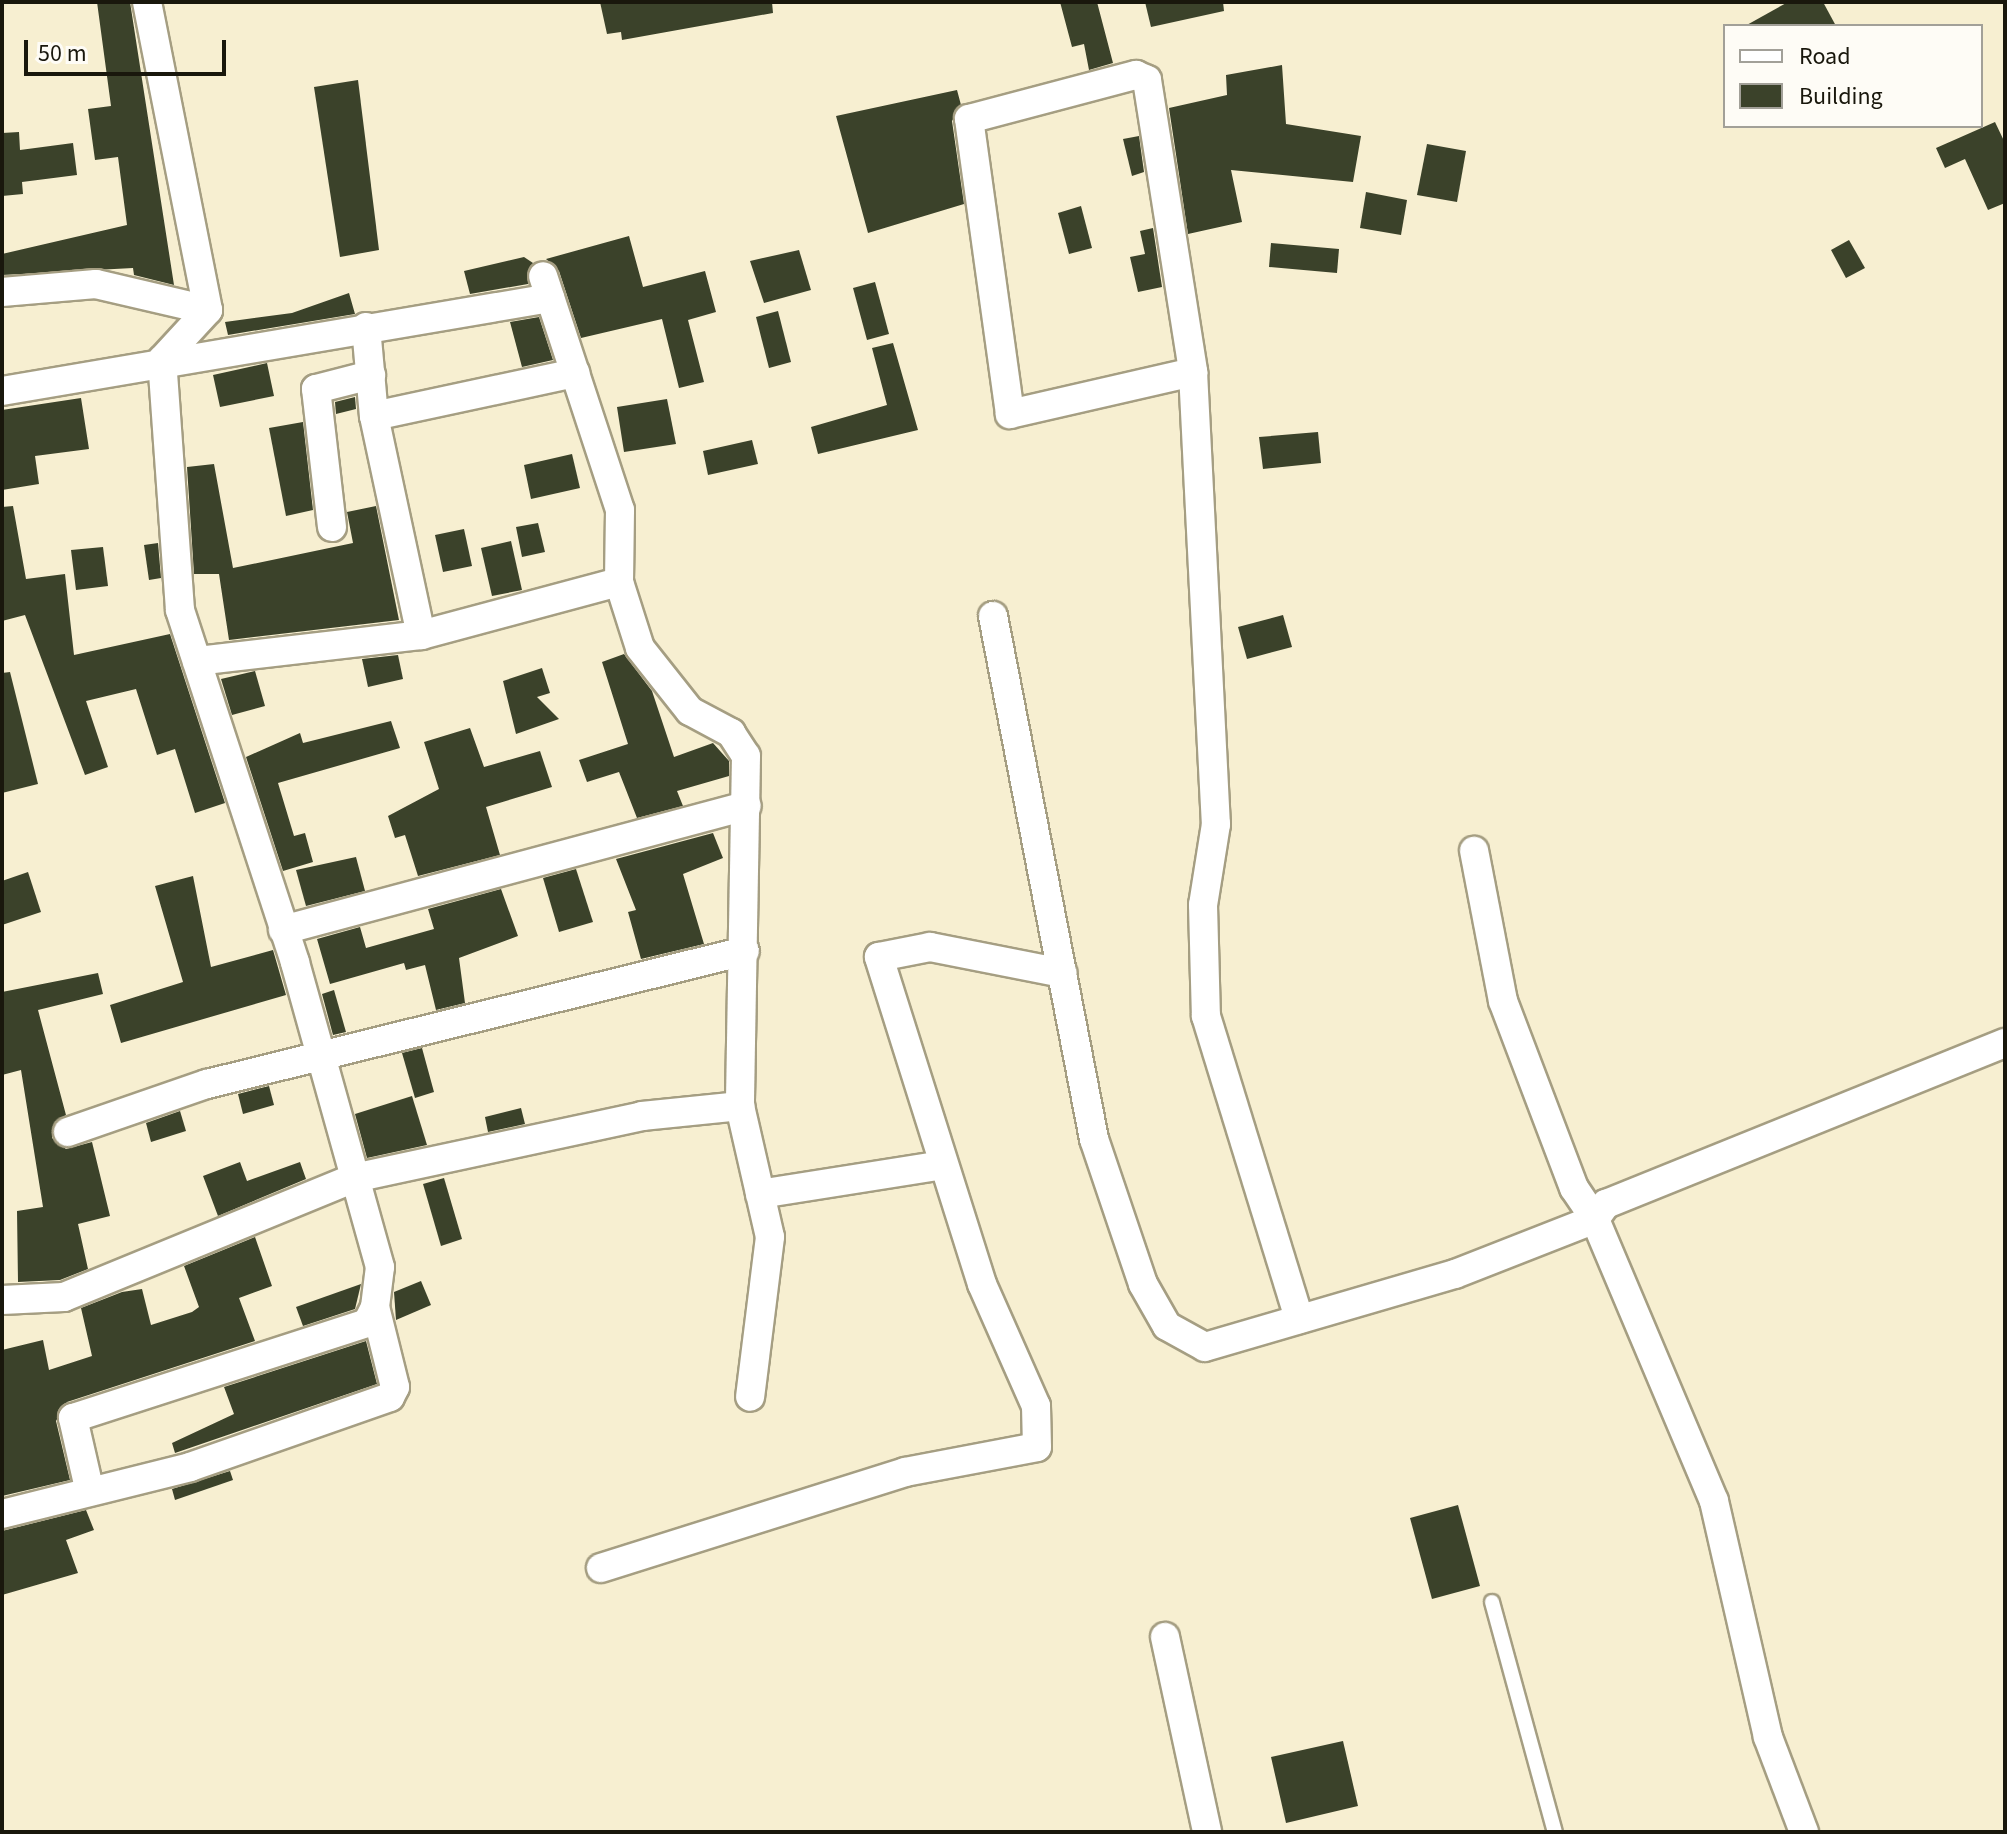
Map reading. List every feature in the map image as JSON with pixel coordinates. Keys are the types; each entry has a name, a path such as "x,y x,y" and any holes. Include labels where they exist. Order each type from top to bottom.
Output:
{"street":[{"path":"147,2 208,310"},
{"path":"1193,372 1010,414 969,119 1143,75 1193,372 1216,824 1203,905 1206,1016 1299,1319"},
{"path":"2,292 96,284 208,310"},
{"path":"2,391 162,360 366,327 546,287 620,510 619,582 640,648 690,711 731,733 746,756 740,1106 770,1237 750,1397"},
{"path":"89,1488 73,1418 367,1323 375,1307 380,1267 317,1058 283,930 180,610 162,360 208,310"},
{"path":"366,327 374,416 421,635"},
{"path":"374,416 575,373"},
{"path":"332,527 316,389 371,375"},
{"path":"197,661 421,635 619,582"},
{"path":"993,616 1094,1139 1143,1284 1167,1326 1205,1347 1455,1274 1595,1219 1606,1204 2005,1043"},
{"path":"283,930 747,806"},
{"path":"1474,851 1503,1001 1574,1188 1595,1219 1714,1501 1768,1737 1804,1832"},
{"path":"601,1568 905,1472 1037,1447 1036,1406 982,1284 879,957 930,947 1062,973"},
{"path":"68,1132 207,1084 745,951"},
{"path":"2,1300 64,1297 354,1178 642,1116 740,1106"},
{"path":"760,1194 943,1165"},
{"path":"2,1514 89,1488 190,1467 390,1397 395,1378 375,1307"},
{"path":"1165,1637 1207,1832"}],"lane":[{"path":"1492,1602 1555,1832"}],"building":[{"path":"97,2 130,2 174,285 134,275 133,268 2,275 2,254 127,225 118,157 95,160 88,109 111,106"},
{"path":"600,2 772,2 773,13 622,40 621,32 607,34"},
{"path":"1060,2 1097,2 1113,63 1089,70 1084,44 1072,47"},
{"path":"1145,2 1223,2 1224,11 1151,27"},
{"path":"1788,2 1823,2 1835,24 1749,24"},
{"path":"1282,65 1286,124 1361,136 1353,182 1231,170 1242,222 1188,234 1169,108 1227,95 1226,75"},
{"path":"358,80 379,250 340,257 314,87"},
{"path":"957,90 961,105 952,121 964,204 868,233 836,116"},
{"path":"1995,122 2005,143 2005,203 1988,210 1965,159 1945,168 1936,148"},
{"path":"19,132 20,150 73,143 77,175 22,182 23,194 2,196 2,133"},
{"path":"1139,136 1144,172 1132,176 1123,139"},
{"path":"1427,144 1466,151 1457,202 1417,195"},
{"path":"1366,192 1407,200 1401,235 1360,228"},
{"path":"1081,206 1092,248 1069,254 1058,213"},
{"path":"1153,228 1162,287 1138,292 1130,257 1145,254 1140,231"},
{"path":"629,236 643,287 705,271 716,312 688,320 704,382 679,388 662,319 581,338 559,271 546,259"},
{"path":"1849,240 1865,268 1846,278 1831,250"},
{"path":"1271,243 1339,249 1337,273 1269,267"},
{"path":"799,250 811,290 764,303 750,261"},
{"path":"524,257 533,263 528,284 470,294 464,271"},
{"path":"875,282 889,334 867,340 853,288"},
{"path":"349,293 355,314 228,335 225,322 292,313"},
{"path":"778,311 791,362 769,368 756,317"},
{"path":"539,317 553,360 522,367 510,322"},
{"path":"893,343 918,430 818,454 811,427 887,405 872,348"},
{"path":"267,363 274,396 220,407 213,375"},
{"path":"355,397 356,409 336,414 335,402"},
{"path":"81,398 89,449 35,456 39,484 2,490 2,410"},
{"path":"667,399 676,444 624,452 617,407"},
{"path":"303,422 313,510 286,516 269,428"},
{"path":"1318,432 1321,463 1263,469 1259,437"},
{"path":"752,440 758,464 708,475 703,451"},
{"path":"572,454 580,488 531,499 524,465"},
{"path":"214,464 233,568 353,543 347,512 376,506 399,620 229,640 219,574 194,574 187,467"},
{"path":"13,506 26,579 65,574 74,655 170,634 225,803 195,813 175,749 157,755 136,689 86,701 108,767 85,775 25,615 2,621 2,507"},
{"path":"538,523 545,552 522,557 516,527"},
{"path":"464,529 472,566 443,572 435,535"},
{"path":"511,541 522,590 492,596 481,548"},
{"path":"158,543 161,578 149,580 144,545"},
{"path":"103,547 108,586 76,590 71,550"},
{"path":"1283,615 1292,647 1247,659 1238,627"},
{"path":"624,654 652,691 674,757 713,743 729,761 729,776 677,791 683,806 637,818 619,772 587,782 579,760 628,744 602,662"},
{"path":"398,655 403,679 368,687 362,659"},
{"path":"542,668 550,693 537,697 559,719 516,734 503,681"},
{"path":"255,671 265,706 232,715 221,679"},
{"path":"10,672 38,784 2,793 2,673"},
{"path":"391,721 400,748 278,783 294,836 305,833 313,862 283,871 246,757 300,733 303,743"},
{"path":"470,728 484,767 540,751 552,787 486,807 500,855 418,876 405,835 395,838 388,816 439,789 424,742"},
{"path":"713,833 723,858 683,874 704,944 641,959 628,912 636,910 616,859"},
{"path":"356,857 365,891 306,906 296,870"},
{"path":"576,869 593,922 559,932 543,878"},
{"path":"28,872 41,912 2,925 2,881"},
{"path":"193,876 211,967 273,950 286,995 121,1043 110,1005 183,982 155,886"},
{"path":"501,889 518,936 459,958 465,1003 436,1010 425,965 406,970 404,963 330,984 317,939 360,927 366,948 434,929 428,909"},
{"path":"98,973 103,994 38,1010 66,1115 55,1122 52,1138 66,1149 92,1142 110,1216 78,1224 88,1269 60,1280 18,1282 17,1211 43,1207 21,1070 2,1075 2,992"},
{"path":"334,990 346,1032 333,1035 322,994"},
{"path":"422,1048 434,1092 415,1098 402,1053"},
{"path":"269,1086 274,1105 243,1114 238,1094"},
{"path":"412,1096 427,1145 367,1158 355,1114"},
{"path":"521,1108 525,1124 488,1132 485,1117"},
{"path":"180,1111 186,1131 151,1142 146,1123"},
{"path":"240,1162 247,1181 300,1162 306,1179 218,1216 203,1176"},
{"path":"444,1178 462,1239 441,1246 423,1184"},
{"path":"255,1237 272,1286 239,1298 255,1341 67,1402 56,1421 70,1480 2,1496 2,1350 43,1340 49,1370 92,1356 81,1308 122,1292 142,1289 151,1325 192,1312 199,1307 184,1266"},
{"path":"421,1281 431,1305 396,1320 394,1292"},
{"path":"361,1284 355,1309 303,1326 296,1307"},
{"path":"366,1341 377,1384 175,1453 172,1443 234,1414 224,1387"},
{"path":"230,1471 233,1480 175,1500 172,1489"},
{"path":"1458,1505 1480,1586 1432,1599 1410,1518"},
{"path":"86,1510 94,1530 66,1540 78,1573 2,1595 2,1531"},
{"path":"1343,1741 1358,1806 1286,1823 1271,1757"}]}
